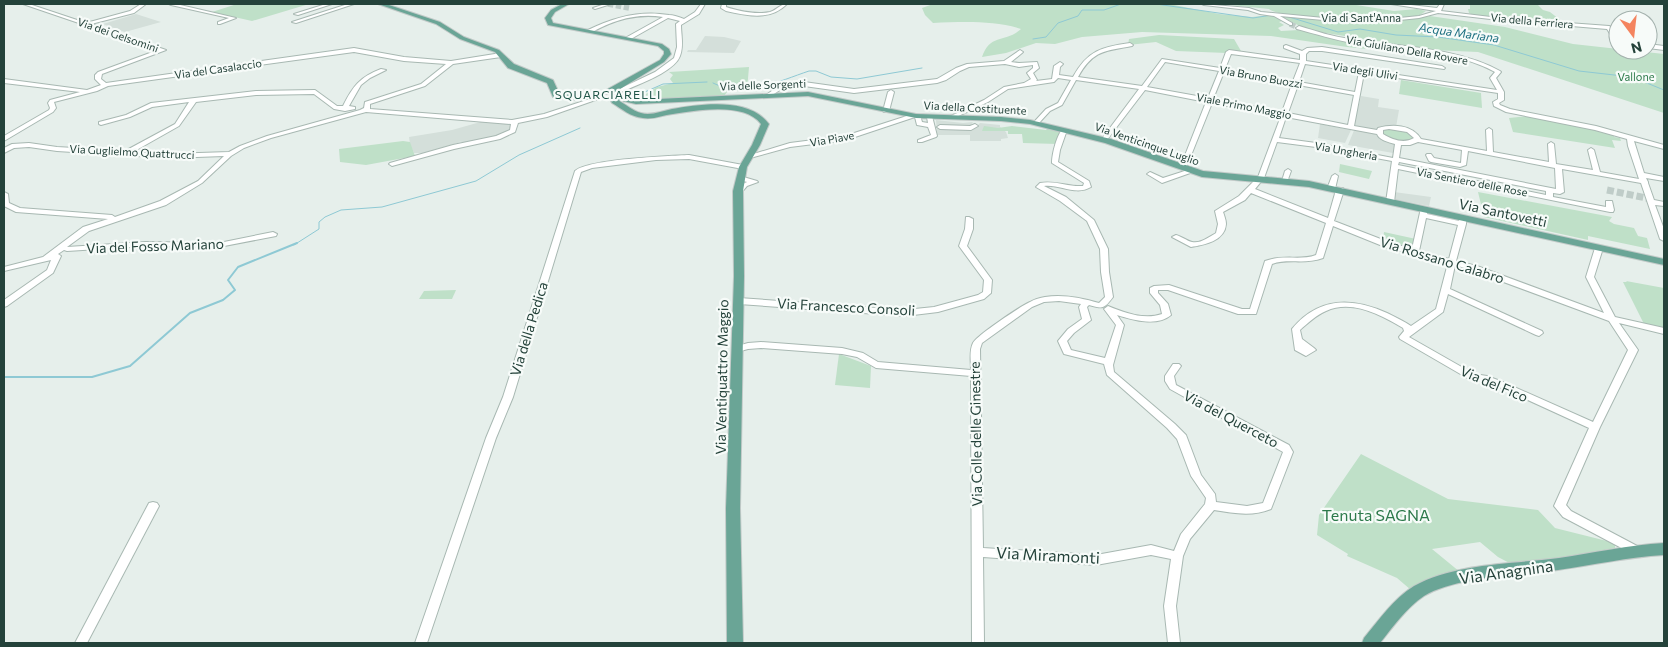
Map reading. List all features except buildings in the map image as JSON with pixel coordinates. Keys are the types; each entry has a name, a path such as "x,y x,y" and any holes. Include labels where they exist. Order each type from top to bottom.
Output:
{"main road":[{"path":"380,4 434,21 463,39 492,48 511,66 551,82 553,92 556,95 572,98 608,95 632,76 658,63 668,54 666,48 658,44 549,24 548,18 551,14 566,4"},
{"name":"Via delle Sorgenti","path":"608,95 636,102 769,95 814,95 915,116"},
{"name":"Via Ventiquattro Maggio","path":"608,95 642,116 683,110 726,108 751,112 763,119 765,127 741,172 738,191 739,301 733,508 735,643"},
{"name":"Via della Costituente","path":"915,116 930,121 952,117 1003,119 1036,123"},
{"name":"Via Venticinque Luglio","path":"1036,123 1104,140 1187,170 1220,177 1259,179 1286,176 1336,189"},
{"name":"Via Santovetti","path":"1336,189 1463,221 1662,262"},
{"name":"Via Anagnina","path":"1370,643 1409,601 1430,586 1449,580 1559,564 1635,550 1664,549"}],"street":[{"name":"Via dei Gelsomini","path":"25,4 163,50 100,73 98,80 105,84"},
{"path":"87,24 133,11 144,4"},
{"path":"171,4 234,18 220,23"},
{"path":"296,14 330,4"},
{"path":"294,22 352,4"},
{"path":"595,8 609,4"},
{"path":"658,63 669,65 676,59 680,48 678,24 696,13 703,4"},
{"path":"724,4 723,8 730,11 764,14 774,13 785,4"},
{"name":"Via di Sant'Anna","path":"1204,4 1334,20 1390,20 1419,17 1438,11"},
{"path":"1393,4 1438,11 1442,4"},
{"path":"629,8 633,14"},
{"name":"Via della Ferriera","path":"1438,11 1499,19 1608,28"},
{"path":"590,31 616,18 633,14 650,13 684,20"},
{"path":"1276,14 1290,24"},
{"path":"629,38 669,16"},
{"path":"1491,16 1526,20 1528,18"},
{"name":"Via Giuliano Della Rovere","path":"1299,28 1350,40 1452,56 1490,67 1498,72 1493,78 1501,92"},
{"path":"1036,123 1048,110 1060,104 1080,68 1101,50 1130,46"},
{"path":"1286,47 1303,53"},
{"path":"1303,53 1307,50 1322,49 1442,68"},
{"name":"Via del Casalaccio","path":"12,146 4,140 52,111 53,108 50,103 53,101 89,92 105,84 354,50 404,59 452,63"},
{"path":"1007,62 1015,58 1020,52"},
{"name":"Via degli Ulivi","path":"1222,70 1228,52 1501,92"},
{"path":"1176,237 1191,245 1206,242 1219,234 1222,224 1219,211 1251,190 1259,179 1296,84 1303,62 1303,53"},
{"path":"383,70 369,75 357,84 343,109 364,109 423,85 452,63 501,55"},
{"name":"Via Bruno Buozzi","path":"1144,88 1164,60 1358,94"},
{"path":"769,95 778,89 804,84 854,91 945,80 961,68 1007,62 1019,64 1035,63 1036,68 1030,73 1034,80 1006,88 986,101 952,117"},
{"path":"1022,84 1054,80 1060,64"},
{"name":"Via Guglielmo Quattrucci","path":"12,146 33,145 55,149 173,156 230,154 255,141 364,109 366,118 382,111 516,122 545,116 608,95 669,65"},
{"path":"1150,174 1162,181 1187,170 1222,70"},
{"path":"1351,127 1362,71"},
{"name":"Viale Primo Maggio","path":"1056,76 1110,82 1378,132"},
{"path":"4,80 89,92"},
{"path":"1104,140 1144,88"},
{"path":"886,110 891,92"},
{"path":"1501,92 1501,100 1496,102 1497,106 1508,112 1622,134 1664,147"},
{"name":"Via Guglielmo Quattrucci","path":"101,123 128,116 149,105 253,93 318,93 336,108 343,109"},
{"path":"128,152 177,125 192,101"},
{"name":"Via Piave","path":"750,156 786,146 846,138 915,116"},
{"path":"920,141 934,136 930,121"},
{"path":"392,164 453,147 498,138 513,131 516,122"},
{"path":"940,127 971,128 975,126"},
{"path":"1418,140 1414,134 1400,128 1385,128 1380,129 1378,132 1382,137 1398,142 1411,143 1418,140 1597,174 1664,179"},
{"path":"1064,130 1061,142 1055,152 1055,163 1087,182 1087,187 1080,189 1048,183 1042,184 1040,187 1062,199 1090,220 1104,249 1109,297 1104,308 1120,325 1108,366 1110,373 1171,426 1182,438 1196,476 1210,497 1210,505 1185,537 1177,556 1170,606 1174,643"},
{"path":"1489,130 1490,154"},
{"path":"1630,136 1631,146 1644,178 1664,239"},
{"name":"Via Ungheria","path":"1275,140 1316,145 1395,162"},
{"path":"1390,202 1398,142"},
{"path":"1549,194 1560,192 1551,144"},
{"path":"4,151 12,146"},
{"path":"1429,155 1431,160 1460,165 1464,164 1465,149"},
{"path":"1590,150 1597,174"},
{"path":"4,304 50,271 57,256 83,231 117,217 152,207 177,196 204,180 230,154"},
{"name":"Via della Pedica","path":"422,643 491,438 508,397 578,171 592,166 656,158 681,157 741,172"},
{"name":"Via Sentiero delle Rose","path":"1395,162 1549,194 1610,210 1608,203"},
{"path":"738,191 744,185 758,182 741,172"},
{"path":"1330,222 1336,189 1335,176"},
{"name":"Via Rossano Calabro","path":"1251,190 1388,245 1452,261 1615,324 1664,331"},
{"path":"4,194 6,204 19,210 117,217"},
{"path":"1652,202 1664,204"},
{"path":"1415,252 1423,212"},
{"name":"Via Francesco Consoli","path":"739,301 905,313 935,310 981,297 987,294 988,280 963,246 969,230 970,219"},
{"path":"1412,330 1440,310 1463,221"},
{"name":"Via Colle delle Ginestre","path":"978,643 975,348 978,342 1036,302 1063,300 1088,302 1126,315 1154,320 1167,315 1164,304 1154,293 1154,288 1169,286 1241,312 1253,312 1268,263 1274,260 1311,261 1320,256 1330,222"},
{"name":"Via del Fosso Mariano","path":"67,246 219,245 273,234"},
{"path":"46,259 67,246"},
{"path":"1600,248 1590,277 1615,324 1633,350 1595,427 1560,506 1568,514 1635,550"},
{"path":"4,269 57,256"},
{"path":"1446,290 1539,333"},
{"path":"1088,302 1083,307 1087,320 1070,331 1062,341 1067,352 1109,362"},
{"name":"Via del Fico","path":"1301,345 1296,329 1324,308 1340,305 1363,307 1412,330 1403,337 1472,377 1487,379 1500,384 1595,427"},
{"path":"737,343 748,346 761,345 842,351 860,355 876,365 975,373"},
{"name":"Via del Querceto","path":"1176,366 1170,372 1168,380 1173,387 1285,448 1288,452 1267,506 1251,511 1210,505"},
{"path":"81,643 153,506"},
{"name":"Via Miramonti","path":"978,552 1096,560 1151,550 1177,556"}],"shaded area":[{"path":"136,14 161,22 125,32 103,24"},
{"path":"705,36 724,37 741,41 734,53 687,52 688,50 696,50"},
{"path":"1361,96 1379,99 1378,107 1399,110 1396,127 1376,130 1354,125"},
{"path":"936,120 963,123 973,122 971,125 978,125 980,123 1000,125 1008,138 1001,139 1001,141 970,141 970,135 937,135"},
{"path":"484,121 510,123 511,125 508,132 491,138 466,143 458,141 461,142 423,153 414,153 410,144 409,137 452,130"},
{"path":"1320,124 1351,130 1345,143 1318,138"},
{"path":"1355,128 1373,132 1380,139 1396,143 1393,153 1348,145"},
{"path":"1394,192 1431,197 1429,206 1395,199"}],"green space":[{"path":"237,4 309,4 252,21 212,12"},
{"path":"933,4 1169,4 1219,14 1252,17 1273,15 1282,21 1279,22 1284,25 1278,28 1281,31 1299,30 1384,48 1378,50 1347,47 1271,36 1142,32 1082,37 1055,44 1036,43 1006,53 982,57 989,44 1010,36 1021,29 988,23 933,23 925,15 922,8"},
{"path":"1221,4 1350,4 1394,11 1417,9 1426,11 1409,18 1343,20 1296,16 1269,9"},
{"path":"1470,4 1538,5 1564,23 1473,15 1469,13"},
{"name":"Vallone","path":"1279,15 1333,21 1390,21 1430,16 1505,27 1573,44 1608,48 1608,60 1658,60 1658,53 1664,54 1664,113 1478,52 1432,50 1307,30"},
{"path":"1159,35 1234,39 1241,51 1227,51 1227,53 1176,51 1156,42 1128,45 1129,39"},
{"path":"749,67 747,90 727,92 724,96 655,99 655,96 643,96 657,87 673,83 670,79 673,75 669,72"},
{"path":"1401,80 1481,93 1482,108 1399,94"},
{"path":"1528,116 1613,133 1614,137 1620,138 1621,141 1612,140 1615,148 1513,132 1509,118"},
{"path":"984,126 998,128 1012,126 1046,130 1048,128 1061,131 1058,144 1023,143 1022,134 1008,134 1008,131 982,131"},
{"path":"1392,129 1409,133 1414,139 1394,140 1382,135 1383,130"},
{"path":"403,141 410,142 415,156 366,165 340,162 339,149"},
{"path":"1340,164 1372,171 1369,179 1339,172"},
{"path":"1478,192 1612,217 1609,221 1614,224 1634,228 1638,236 1647,238 1650,249 1588,236 1588,240 1484,217"},
{"path":"1384,232 1416,239 1413,249 1383,240"},
{"path":"1623,282 1664,288 1664,329 1644,324"},
{"path":"456,290 452,299 419,299 424,291"},
{"path":"839,354 871,366 870,388 835,385"},
{"name":"Tenuta SAGNA","path":"1361,454 1448,499 1538,510 1555,528 1615,543 1615,548 1517,567 1498,557 1480,542 1432,549 1460,572 1411,590 1397,578 1347,556 1348,554 1317,535 1319,515"}],"waterway":[{"name":"Acqua Mariana","path":"1033,39 1046,37 1058,23 1078,16 1082,10 1104,10 1121,4"},
{"name":"Acqua Mariana","path":"1156,4 1253,18 1272,15"},
{"name":"Acqua Mariana","path":"1286,16 1338,32 1360,29 1396,35 1438,37 1494,45 1579,71 1632,77 1664,90"},
{"name":"Acqua Mariana","path":"713,83 736,89 749,89 761,87 809,71 816,71 831,77 857,79 922,68"},
{"path":"638,95 663,84 707,82"},
{"path":"294,245 319,229 319,222 325,217 341,210 382,207 476,181 519,155 580,128"},
{"path":"4,377 92,377 130,366 190,313 223,300 235,290 228,280 238,267 297,243"}],"tunnel":[{"path":"608,4 629,8"},
{"path":"1290,24 1299,28"},
{"path":"1607,190 1651,199"}],"district":[{"name":"SQUARCIARELLI","path":"608,95"}]}
